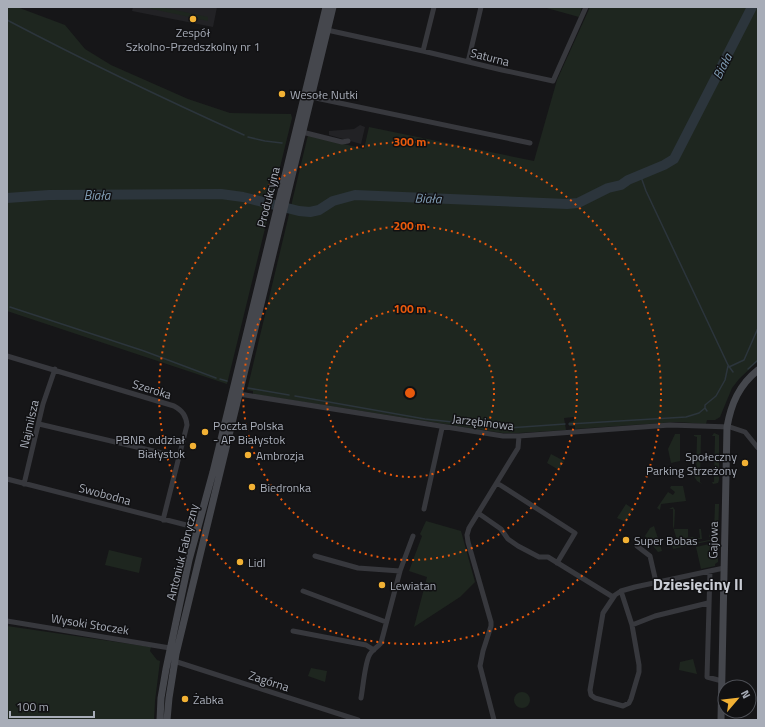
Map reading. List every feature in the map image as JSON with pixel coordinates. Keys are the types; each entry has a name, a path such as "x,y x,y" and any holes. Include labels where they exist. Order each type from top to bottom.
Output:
{"main road":[{"name":"Produkcyjna","path":"236,393 282,201 325,7"},
{"name":"Produkcyjna","path":"282,201 302,132 333,7"},
{"name":"Gajowa","path":"722,679 727,427 733,404 739,391 747,380 758,370"},
{"name":"Antoniuk Fabryczny","path":"160,720 161,698 170,648 198,528 236,393"},
{"name":"Antoniuk Fabryczny","path":"167,720 174,661 206,530 236,393"},
{"path":"198,528 206,530"}],"street":[{"path":"423,51 434,7"},
{"path":"468,62 481,7"},
{"name":"Saturna","path":"327,30 553,81 586,7"},
{"path":"311,97 530,143"},
{"path":"302,132 342,142 348,141"},
{"name":"Szeroka","path":"7,356 55,369 174,406 183,411 187,425 163,520"},
{"name":"Najmilsza","path":"24,484 43,404 55,369"},
{"name":"Jarzębinowa","path":"236,393 442,428 503,436 670,425 727,427 745,432 758,448"},
{"path":"39,424 179,457"},
{"path":"424,509 442,428"},
{"path":"494,720 480,664 491,622 467,538 467,532 518,448 520,436"},
{"name":"Swobodna","path":"7,480 198,528"},
{"path":"497,483 575,533 556,562"},
{"path":"478,513 502,529 508,539 518,546 539,557 548,557 613,597"},
{"path":"361,698 367,659 370,653 381,642 400,571 413,536"},
{"path":"637,546 650,556 656,582"},
{"path":"315,556 358,568 400,571"},
{"path":"621,591 632,625 639,669 631,699 629,703 623,706 595,698 591,694 590,690 603,613 613,597 621,591 724,568"},
{"path":"710,571 707,677 717,680"},
{"path":"303,591 386,622"},
{"path":"632,625 655,616 708,603"},
{"name":"Wysoki Stoczek","path":"7,621 170,648"},
{"path":"293,631 366,645 374,650"},
{"name":"Zagórna","path":"174,661 358,720"}],"shaded area":[{"path":"7,7 17,7 65,25 85,49 111,65 188,99 230,113 291,114 292,118 227,384 7,311"},
{"name":"Zespół Szkolno-Przedszkolny nr 1","path":"133,7 217,7 213,27 132,11"},
{"path":"143,7 161,7 208,17 208,21"},
{"path":"543,7 582,7 579,17"},
{"path":"590,7 758,7 758,361 739,379 732,388 720,417 715,420 707,420 706,424 677,422 575,429 575,426 569,426 569,422 574,421 574,417 564,418 566,430 502,433 253,394 253,391 247,390 308,135 364,149 369,127 534,161 557,80"},
{"path":"360,125 365,127 361,144 329,135 329,131 354,129"},
{"path":"714,433 719,435 719,480 718,483 713,484 715,436 712,436"},
{"path":"675,434 680,434 680,461 671,463 668,449"},
{"path":"694,435 701,435 700,482 702,484 697,481 694,476 696,475 697,437"},
{"path":"551,454 564,461 559,470 547,463"},
{"path":"671,486 683,486 686,501 661,504 660,510 657,508 668,492 673,495 675,492 670,488"},
{"path":"626,504 633,509 626,522 617,518"},
{"path":"715,504 719,504 718,540 716,540 715,536 709,537 710,534 714,533"},
{"path":"673,507 675,510 674,529 688,529 688,537 700,538 699,529 701,529 702,539 677,541 673,526 673,509 669,509"},
{"path":"426,521 461,531 475,582 460,597 414,627 427,577 409,571 422,536 420,534"},
{"path":"654,526 662,551 658,552 645,536 650,528"},
{"path":"714,539 673,549 672,545 681,541 699,542"},
{"path":"718,542 718,562 715,566 701,569 696,547"},
{"path":"109,550 142,558 139,573 105,565"},
{"path":"7,626 151,647 150,651 157,660 160,661 154,720 7,720"},
{"path":"693,659 697,674 679,670 680,662"},
{"path":"311,668 327,671 325,682 308,676"},
{"path":"519,692 525,692 530,697 528,706 525,708 519,708 514,703 514,697"}],"waterway":[{"name":"Biała","path":"7,198 49,195 221,194 243,197 299,211 310,212 319,210 333,201 355,195 567,204 578,203 608,188 621,185 628,180 664,165 674,159 752,7"},
{"path":"7,20 184,108 244,135"},
{"path":"248,137 282,143"},
{"path":"640,174 646,191 728,365 733,372"},
{"path":"10,307 144,351 216,378"},
{"path":"729,367 744,360 758,328"},
{"path":"748,369 758,360"},
{"path":"707,411 705,405 716,396 725,380 728,366"},
{"path":"220,379 227,381"},
{"path":"248,388 289,395"},
{"path":"295,396 425,419 507,428 565,424"},
{"path":"569,424 686,417 699,413 705,408"}],"place":[{"name":"Zespół Szkolno-Przedszkolny nr 1","path":"193,19"},
{"name":"Wesołe Nutki","path":"282,94"},
{"name":"Poczta Polska - AP Białystok","path":"205,432"},
{"name":"PBNR oddział Białystok","path":"193,446"},
{"name":"Ambrozja","path":"248,455"},
{"name":"Społeczny Parking Strzeżony","path":"745,463"},
{"name":"Biedronka","path":"252,487"},
{"name":"Super Bobas","path":"626,540"},
{"name":"Lidl","path":"240,562"},
{"name":"Lewiatan","path":"382,585"},
{"name":"Żabka","path":"185,699"}],"district":[{"name":"Dziesięciny II","path":"698,584"}]}
